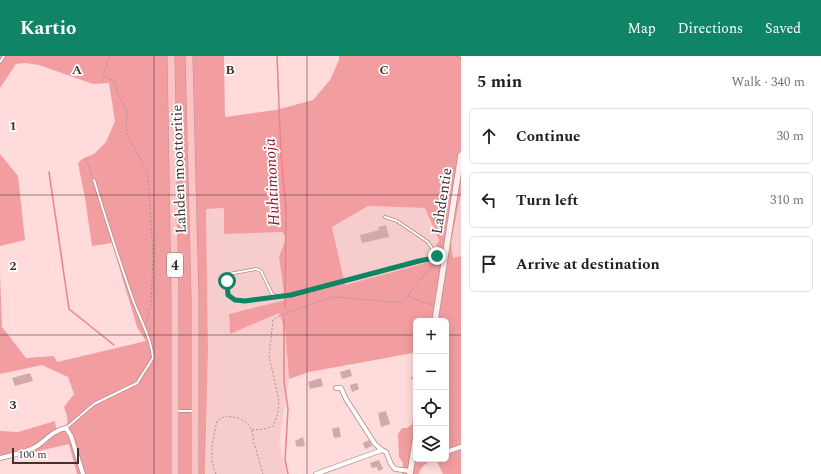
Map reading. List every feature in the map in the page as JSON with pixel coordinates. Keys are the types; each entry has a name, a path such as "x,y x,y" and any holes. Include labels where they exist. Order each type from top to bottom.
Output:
{"highway":[{"name":"Lahden moottoritie","path":"171,56 176,412 175,474"},
{"name":"Lahden moottoritie","path":"189,56 195,299 195,474"}],"main road":[{"name":"Lahdentie","path":"435,318 461,155"},
{"path":"410,472 413,462"}],"street":[{"path":"336,388 341,388 346,399 376,444 386,452 395,469 410,472"},
{"path":"0,458 30,449 58,429 66,428 71,436 83,474"},
{"path":"449,451 461,447"},
{"path":"316,474 382,450"}],"lane":[{"path":"0,62 4,56"},
{"path":"66,428 94,404 136,383 153,358 152,348 111,238 94,180"},
{"path":"277,297 272,294 261,271 256,269 229,274 227,281 228,295 235,300 245,301 288,296 437,256 428,242 397,221 385,217"},
{"path":"176,412 194,412"}],"path":[{"path":"110,56 103,75 115,82 117,91 127,112 127,133 148,174 153,255 151,305 144,329"},
{"path":"456,56 461,59"},
{"path":"86,158 94,180"},
{"path":"252,430 265,429 274,426 278,412 279,402 270,356 273,320 277,317 330,298 395,302 403,301 432,266 437,256"},
{"path":"408,296 437,306"},
{"path":"216,474 212,464 211,454 217,421 225,416 239,418 247,423 252,430 254,443 264,474"}],"shaded area":[{"path":"0,56 224,56 225,117 276,110 313,100 330,80 339,60 339,56 461,56 461,193 451,242 453,258 461,256 461,474 443,474 437,462 449,462 449,318 413,318 413,353 309,372 289,379 285,329 279,313 230,334 229,314 285,300 279,257 286,238 282,232 224,234 224,208 206,209 208,350 205,474 77,474 69,444 0,460 0,431 18,432 55,421 56,428 64,430 66,427 67,416 64,407 74,394 68,377 42,365 0,374 0,273 2,327 26,358 54,356 57,362 146,341 137,327 112,243 92,246 78,163 82,159 94,154 106,142 115,121 109,83 93,84 39,65 25,63 16,64 0,88","holes":["368,206 425,208 439,240 429,262 345,285 332,227"]},
{"path":"0,154 18,176 25,240 0,246"},
{"path":"461,193 461,256 453,258 451,242"},
{"path":"368,206 425,208 439,240 429,262 345,285 332,227"},
{"path":"224,208 224,234 282,232 286,239 279,257 285,300 229,315 230,334 279,312 285,329 289,379 279,442 286,474 206,474 208,350 206,209"},
{"path":"413,417 413,462 430,462 421,468 419,474 402,474 403,463 399,457 398,434 402,428 407,428 412,424"}],"building":[{"path":"386,225 389,237 362,243 360,235 379,230 378,227"},
{"path":"350,369 352,376 342,379 340,372"},
{"path":"30,373 33,381 15,386 12,378"},
{"path":"321,378 323,386 310,389 308,382"},
{"path":"357,383 359,389 352,392 350,385"},
{"path":"386,411 390,424 381,427 378,413"},
{"path":"339,427 341,437 334,438 332,429"},
{"path":"303,437 305,446 297,447 295,441"},
{"path":"369,440 372,446 365,449 363,443"},
{"path":"379,460 383,469 378,471 377,467 372,468 370,463"}],"waterway":[{"name":"Huhtimonoja","path":"277,56 281,154 286,211 285,307"},
{"path":"49,172 69,309 114,345"},
{"name":"Huhtimonoja","path":"284,319 284,381 288,409 285,460 288,474"}],"route":[{"path":"227,281 228,295 235,300 245,301 288,296 437,256"}]}
